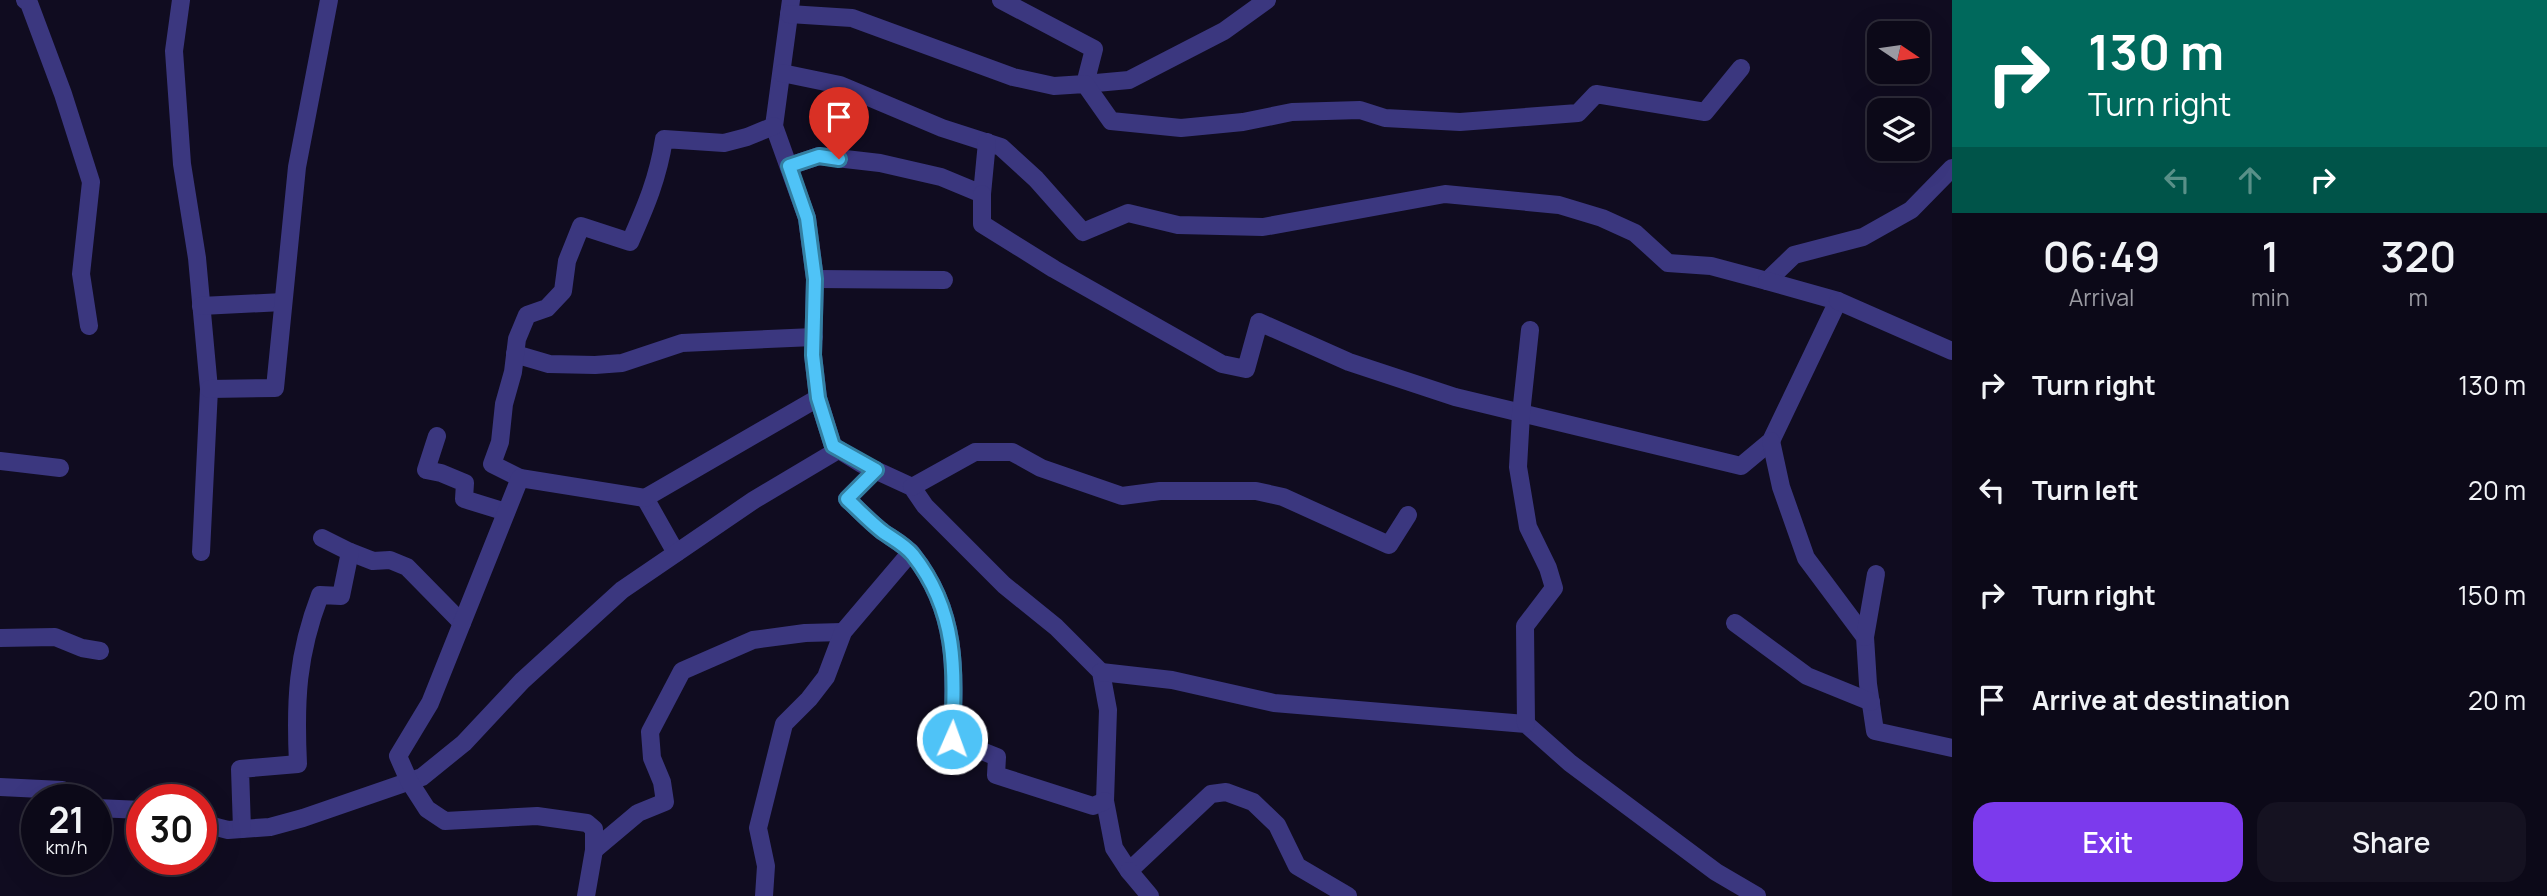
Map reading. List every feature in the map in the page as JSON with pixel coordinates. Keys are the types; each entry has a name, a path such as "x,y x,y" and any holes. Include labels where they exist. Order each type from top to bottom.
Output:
{"street":[{"path":"25,0 29,3 63,94 91,182 81,274 89,326"},
{"path":"181,0 174,51 182,164 197,258 209,389 201,552"},
{"path":"209,389 275,388 297,167 329,0"},
{"path":"1000,0 1094,50 1085,84 1111,121 1181,128 1243,122 1292,112 1360,110 1385,118 1460,122 1578,113 1596,94 1705,112 1741,68"},
{"path":"1150,896 1114,848 1105,801 1108,710 1101,672 1056,627 1004,585 925,506 912,487 833,446 818,398 813,355 815,279 807,218 774,126 790,7 852,18 1013,77 1054,86 1129,80 1224,31 1267,0"},
{"path":"782,73 840,85 942,128 1001,147 1036,179 1083,232 1128,213 1178,225 1263,227 1445,194 1559,205 1602,218 1635,233 1668,263 1711,266 1838,301 1952,351"},
{"path":"774,126 724,143 664,139 659,171 651,196 629,242 581,226 566,261 564,291 547,308 527,316 517,339 504,404 500,442 492,464 520,478 645,498 818,398"},
{"path":"987,142 982,225 1222,365 1246,369 1259,322 1349,362 1455,397 1741,466 1771,441 1838,301"},
{"path":"789,166 819,156 880,163 941,177 982,194"},
{"path":"1767,281 1794,255 1863,237 1911,210 1952,169"},
{"path":"815,279 944,280"},
{"path":"201,306 283,302"},
{"path":"1526,724 1525,625 1554,588 1548,568 1528,527 1518,467 1530,330"},
{"path":"515,354 549,364 595,365 622,363 682,343 814,337"},
{"path":"437,436 426,470 465,483 464,499 506,512"},
{"path":"1771,441 1781,487 1807,558 1865,637"},
{"path":"217,827 228,830 270,827 422,778 464,743 522,681 622,590 754,500 838,450"},
{"path":"912,487 975,452 1012,452 1041,468 1122,496 1160,491 1255,491 1283,497 1389,545 1408,515"},
{"path":"0,461 60,468"},
{"path":"876,470 847,499 911,552 928,578 947,622 955,670 952,739 997,757 996,775 1093,806 1105,801"},
{"path":"520,478 430,704 398,756 427,809 445,821 537,816 587,822 594,829 594,850 586,896"},
{"path":"645,498 676,553"},
{"path":"323,538 373,561 390,560 407,567 462,623"},
{"path":"242,829 240,769 298,764 296,708 300,663 320,595 341,596 349,552"},
{"path":"764,896 766,866 758,828 784,724 826,677 843,632 911,552"},
{"path":"1876,574 1865,637 1875,731 1952,748"},
{"path":"1735,623 1807,676 1871,702"},
{"path":"594,850 638,813 665,802 662,782 652,758 650,732 682,671 753,640 805,633 843,632"},
{"path":"0,638 55,637 82,648 100,651"},
{"path":"1101,672 1172,680 1274,703 1526,724 1570,762 1695,857 1757,896"},
{"path":"0,787 21,788"},
{"path":"1129,871 1210,794 1226,792 1253,802 1277,825 1297,866 1348,896"}],"route":[{"path":"839,159 819,156 789,166 807,218 815,279 813,355 818,398 833,446 876,470 847,499 911,552 928,578 947,622 955,670 952,739"}]}
